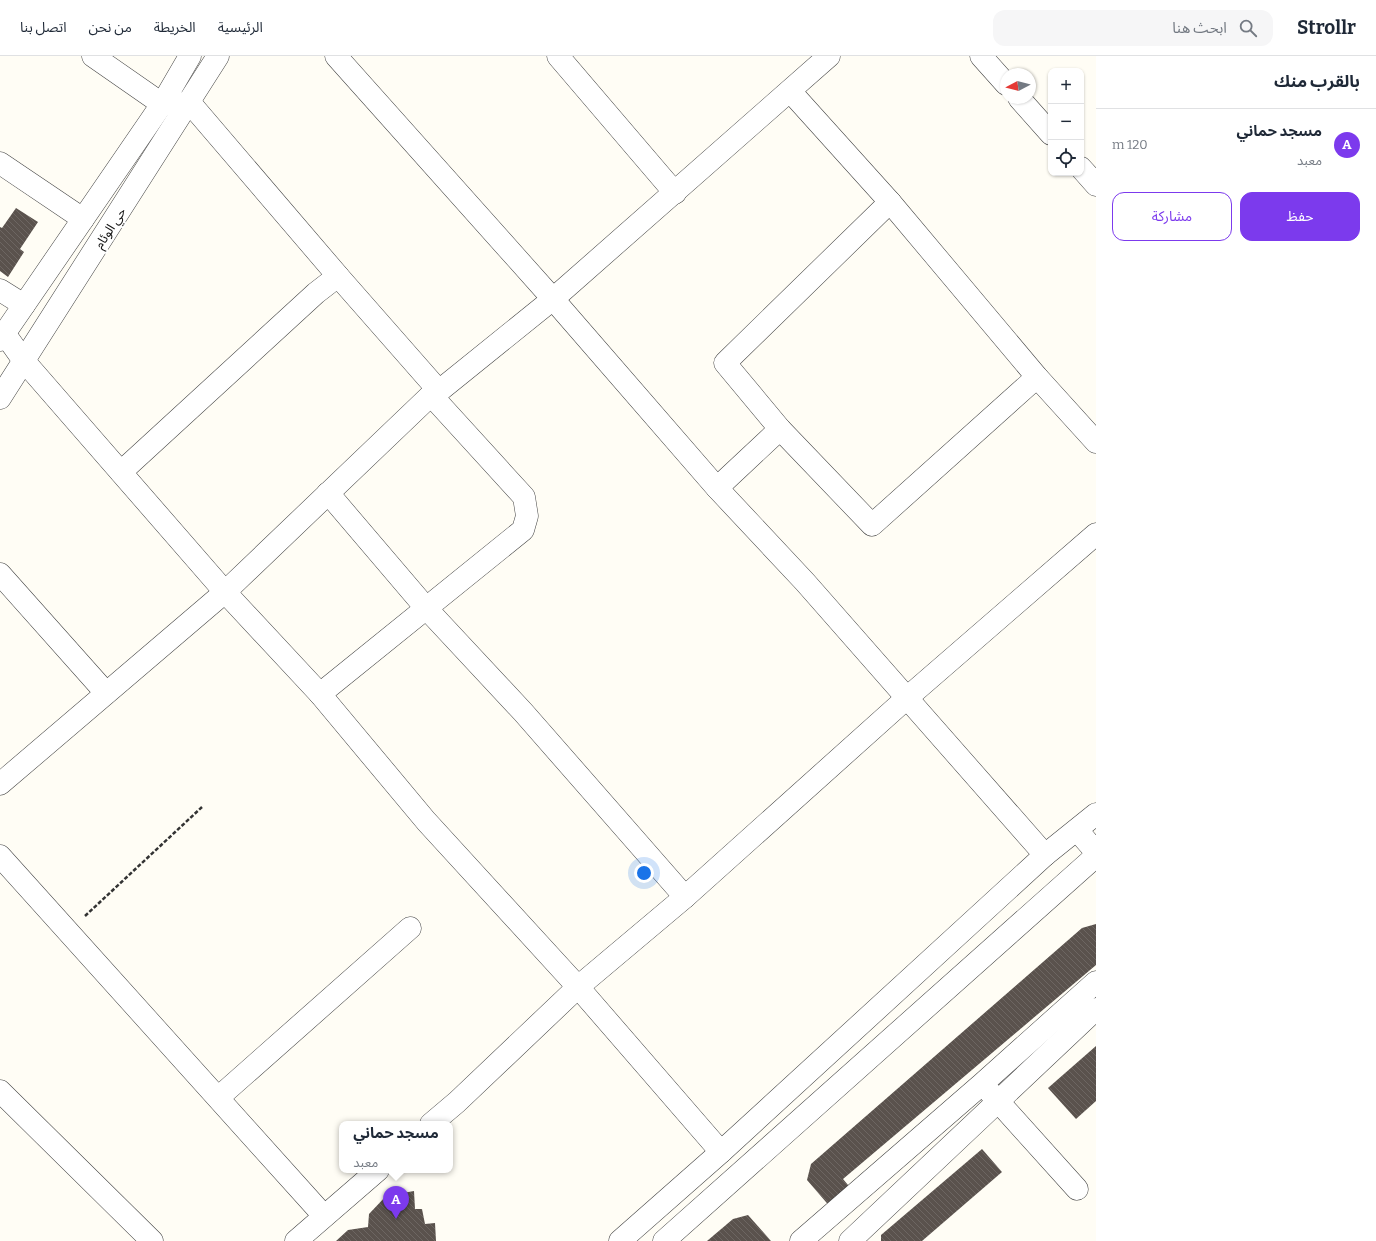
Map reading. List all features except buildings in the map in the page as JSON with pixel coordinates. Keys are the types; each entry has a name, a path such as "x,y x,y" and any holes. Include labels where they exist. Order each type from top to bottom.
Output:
{"street":[{"path":"93,56 162,104 190,103 524,497 527,516 524,530 320,694"},
{"name":"حي الوئام","path":"2,337 162,104 190,56"},
{"name":"حي الوئام","path":"0,398 190,103 218,56"},
{"path":"336,56 553,299 717,488 805,582 908,697 1045,855"},
{"path":"558,56 674,194"},
{"path":"0,784 225,592 435,393 553,299 829,56"},
{"path":"988,58 1000,75"},
{"path":"790,91 890,202 1038,377 1096,442"},
{"path":"1024,104 1048,131"},
{"path":"0,163 83,218"},
{"path":"1084,171 1096,185"},
{"path":"890,202 725,363 780,429 872,525 1038,377"},
{"path":"121,472 316,293 338,276"},
{"path":"0,290 24,305"},
{"path":"2,337 225,592 320,694 426,821 578,987 721,1152"},
{"path":"717,488 780,429"},
{"path":"328,493 426,608 523,712 685,897"},
{"path":"435,1121 457,1102 578,987 685,897 908,697 1096,534"},
{"path":"0,574 106,693"},
{"path":"620,1241 721,1152 1045,855 1096,814"},
{"path":"1077,830 1096,852"},
{"path":"0,856 67,933 219,1097 324,1216"},
{"path":"664,1241 1096,856"},
{"path":"219,1097 410,928"},
{"path":"807,1239 1096,982"},
{"path":"850,1241 1096,1009"},
{"path":"982,1084 1077,1189"},
{"path":"0,1091 152,1241"},
{"path":"296,1241 374,1173"}],"path":[{"path":"67,933 202,806"}],"place":[{"name":"مسجد حماني","path":"396,1219"}]}
